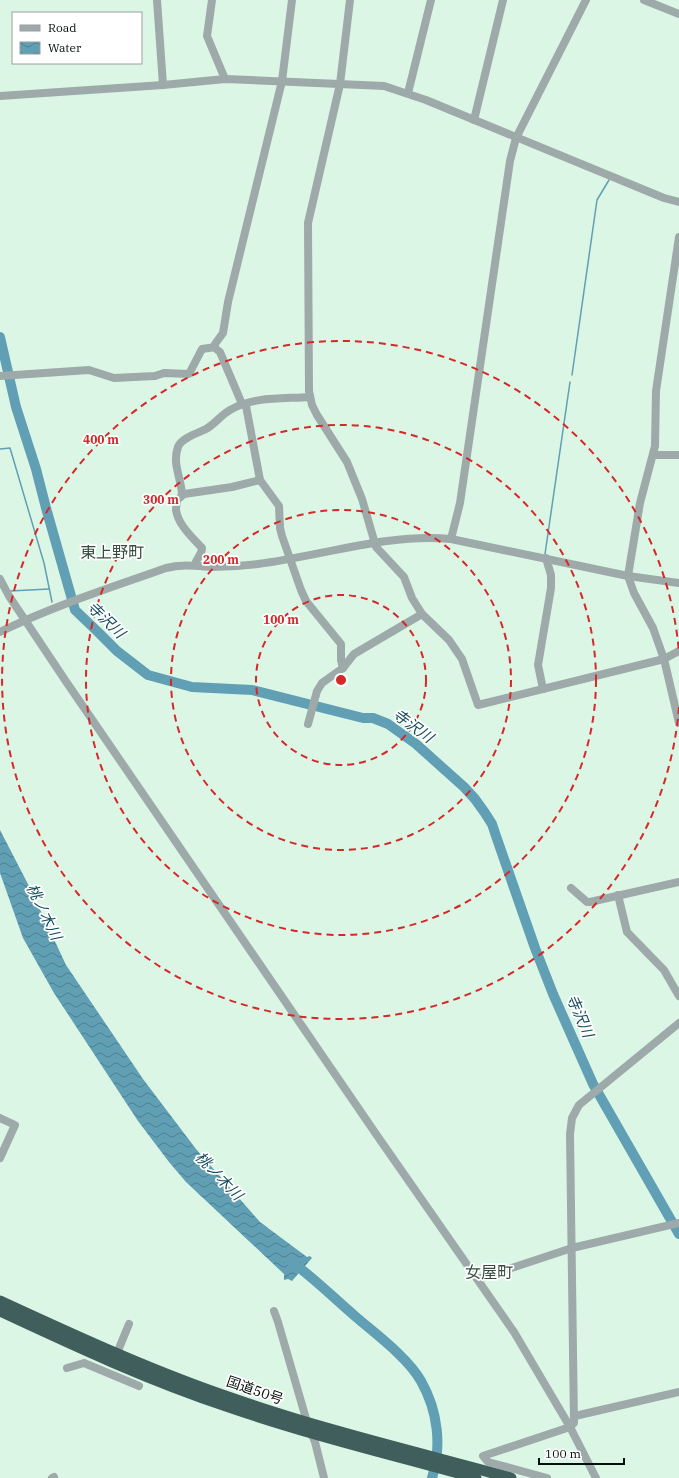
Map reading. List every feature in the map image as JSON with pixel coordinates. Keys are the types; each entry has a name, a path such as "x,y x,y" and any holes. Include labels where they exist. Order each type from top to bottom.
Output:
{"highway":[{"name":"国道50号","path":"0,1301 113,1363 184,1381 237,1400 405,1454"},
{"name":"国道50号","path":"0,1311 113,1363 221,1405 312,1434 405,1454 465,1470 511,1478"},
{"name":"国道50号","path":"465,1470 476,1478"}],"street":[{"path":"157,0 163,85"},
{"path":"212,0 207,36 225,79"},
{"path":"215,346 223,333 228,302 282,81 292,0"},
{"path":"350,0 340,84 308,223 308,369 312,405 347,462 362,499 376,547 404,578 412,598 422,614 449,640 462,659 478,705 664,659 679,651"},
{"path":"408,93 431,0"},
{"path":"474,120 503,0"},
{"path":"451,539 460,503 510,161 516,138 586,0"},
{"path":"644,0 679,14"},
{"path":"0,96 163,85 225,79 384,86 408,93 664,198 679,202"},
{"path":"679,237 656,391 656,438 640,503 628,576 634,593 653,628 664,659 679,720"},
{"path":"0,376 89,370 114,378 155,376 164,373 189,374 202,349 215,346"},
{"path":"215,346 215,348 220,352 242,404 246,406 260,480 279,506 280,528 301,590 306,601 341,644 341,660 343,668"},
{"path":"182,494 181,482 175,463 180,442 206,428 228,411 242,404 263,399 310,397"},
{"path":"653,455 679,455"},
{"path":"195,565 202,552 202,548 180,521 176,510 177,500 182,494 260,480"},
{"path":"0,632 89,595 176,565 211,567 259,564 374,543 411,538 430,537 451,539 628,576 679,583"},
{"path":"543,689 538,665 551,588 551,575 546,558"},
{"path":"0,579 9,596 69,687 371,1128 514,1332 570,1427 596,1478"},
{"path":"309,721 317,690 322,684 343,668 354,654 422,614"},
{"path":"571,888 587,902 679,882"},
{"path":"618,895 626,930 664,970 679,996"},
{"path":"547,1478 488,1462 483,1456 570,1427 574,1423 571,1122 577,1108 585,1100 679,1023"},
{"path":"0,1118 15,1125 0,1158"},
{"path":"478,1280 572,1248 679,1223"},
{"path":"274,1312 324,1478"},
{"path":"113,1363 130,1324"},
{"path":"67,1368 84,1363 113,1363 139,1386"},
{"path":"575,1416 679,1392"}],"water":[{"path":"0,830 30,888 66,965 143,1079 196,1149 260,1222 307,1257 310,1256 312,1258 292,1281 288,1279 284,1280 284,1274 186,1182 169,1162 138,1121 54,993 23,938 0,873"}],"waterway":[{"path":"572,375 597,200 609,180"},
{"name":"寺沢川","path":"0,337 16,407 36,469 75,610 117,651 148,675 192,687 252,690 363,718 373,718 388,724 416,744 464,787 475,799 492,824 535,948 553,994 593,1084 679,1234"},
{"path":"545,554 570,382"},
{"path":"0,449 10,448 44,563 52,602"},
{"path":"10,591 49,589"},
{"name":"桃ノ木川","path":"292,1262 392,1347 415,1372 421,1381 427,1392 435,1416 437,1429 437,1454 432,1478"}],"district":[{"name":"東上野町","path":"112,552"},
{"name":"女屋町","path":"489,1272"}]}
